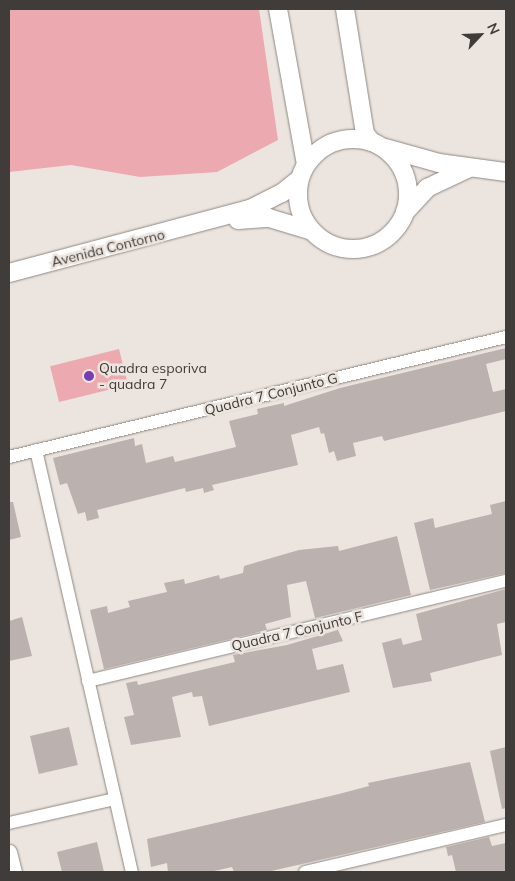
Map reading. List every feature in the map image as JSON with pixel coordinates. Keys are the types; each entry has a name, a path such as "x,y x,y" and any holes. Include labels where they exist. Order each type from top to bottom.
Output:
{"main road":[{"path":"278,9 302,172 298,198 302,216 312,231 327,243 345,248 364,248 381,241 395,229 404,213 426,188 472,167"},
{"path":"345,9 365,134 396,160 405,176 408,195 404,213"},
{"path":"302,172 327,144 342,139 377,144 426,160 506,172"},
{"name":"Avenida Contorno","path":"9,273 208,223 268,201 302,172"},
{"name":"Avenida Contorno","path":"208,223 269,218 312,231"}],"street":[{"name":"Quadra 7 Conjunto G","path":"9,457 506,337"},
{"path":"36,450 132,872"},
{"name":"Quadra 7 Conjunto F","path":"88,681 506,581"},
{"path":"9,823 114,799"},
{"path":"305,872 506,825"},
{"path":"9,852 14,872"}],"shaded area":[{"path":"9,9 259,9 278,140 217,172 140,177 71,165 9,172"},
{"name":"Quadra esporiva - quadra 7","path":"119,349 128,385 59,402 50,366"}],"building":[{"path":"506,348 506,359 486,364 493,392 506,389 506,411 384,441 382,436 353,443 356,456 337,461 334,451 329,453 324,433 321,434 319,427 291,435 298,465 212,485 214,490 204,493 203,488 186,492 185,488 97,510 99,518 87,521 85,512 78,514 67,483 60,485 53,458 134,438 135,446 142,444 146,463 173,456 175,462 236,447 229,421 258,414 257,409 284,403 284,406 340,388"},
{"path":"506,501 506,573 430,590 414,523 433,518 435,528 492,514 490,505"},
{"path":"9,502 13,502 21,537 9,540"},
{"path":"397,536 411,595 315,618 306,581 287,585 291,617 265,624 267,630 104,669 90,610 107,606 108,613 130,607 128,601 167,592 164,583 184,579 185,584 219,575 220,579 243,573 244,566 299,550 338,546 339,551"},
{"path":"506,589 506,622 497,624 502,655 430,673 432,681 393,688 382,643 401,638 403,645 422,640 416,614"},
{"path":"22,617 32,656 9,661 9,621"},
{"path":"338,630 343,641 312,649 317,670 343,664 350,692 209,726 202,696 193,697 192,692 172,697 181,737 131,745 124,717 134,715 126,683 137,681 138,685 235,662 233,655 287,645"},
{"path":"69,727 78,765 39,774 30,736"},
{"path":"506,747 506,808 502,809 490,751"},
{"path":"470,762 485,822 267,872 234,872 232,867 210,872 168,872 167,863 151,867 147,839 339,794 369,786 368,783"},
{"path":"489,837 492,846 506,843 506,872 456,872 452,855 448,856 446,847"},
{"path":"97,842 104,872 62,872 57,852"}],"place":[{"name":"Quadra esporiva - quadra 7","path":"89,376"}]}
